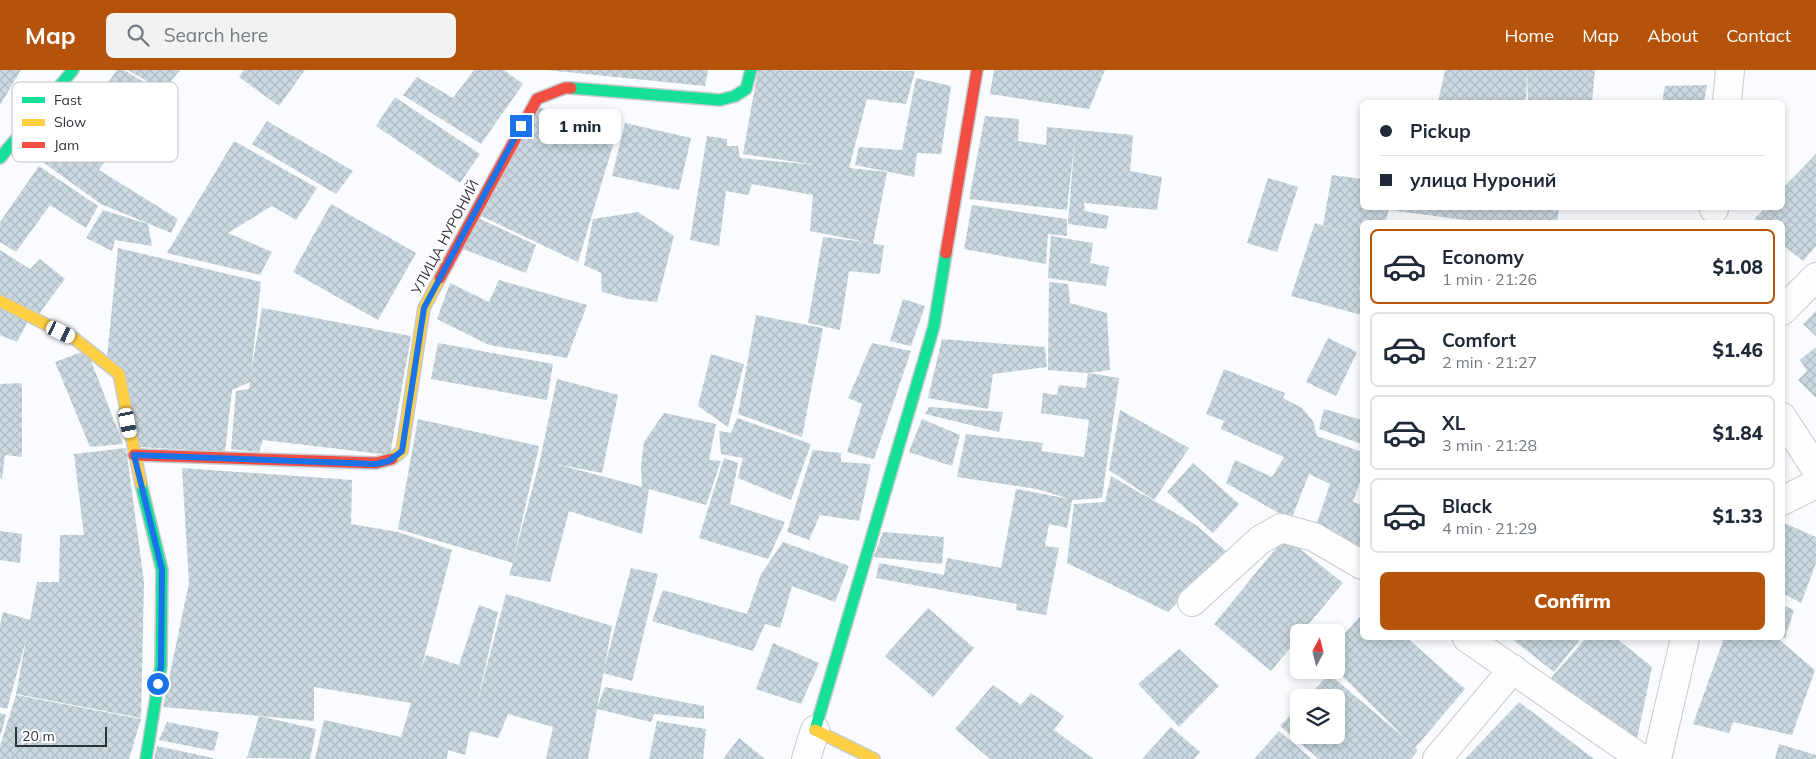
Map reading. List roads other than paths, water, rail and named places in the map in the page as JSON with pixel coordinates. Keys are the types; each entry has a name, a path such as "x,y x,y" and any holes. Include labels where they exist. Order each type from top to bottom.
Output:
{"street":[{"path":"64,82 74,70"},
{"name":"УЛИЦА НУРОНИЙ","path":"134,455 376,464 389,461 402,451 424,308 538,100 564,88 720,100 735,96 746,89 751,70"},
{"path":"819,755 815,730 934,326 977,70"},
{"path":"1727,100 1730,70"},
{"path":"0,158 12,144"},
{"path":"1785,308 1816,276"},
{"path":"0,301 74,339 119,374 134,455 162,570 161,666 146,759"},
{"path":"1785,422 1816,469"},
{"path":"1785,500 1816,484"},
{"path":"1192,602 1260,540 1281,528 1314,537 1360,564"},
{"path":"1470,640 1642,759"},
{"path":"1657,759 1685,640"},
{"path":"1437,759 1513,669"},
{"path":"815,730 874,759"}]}
